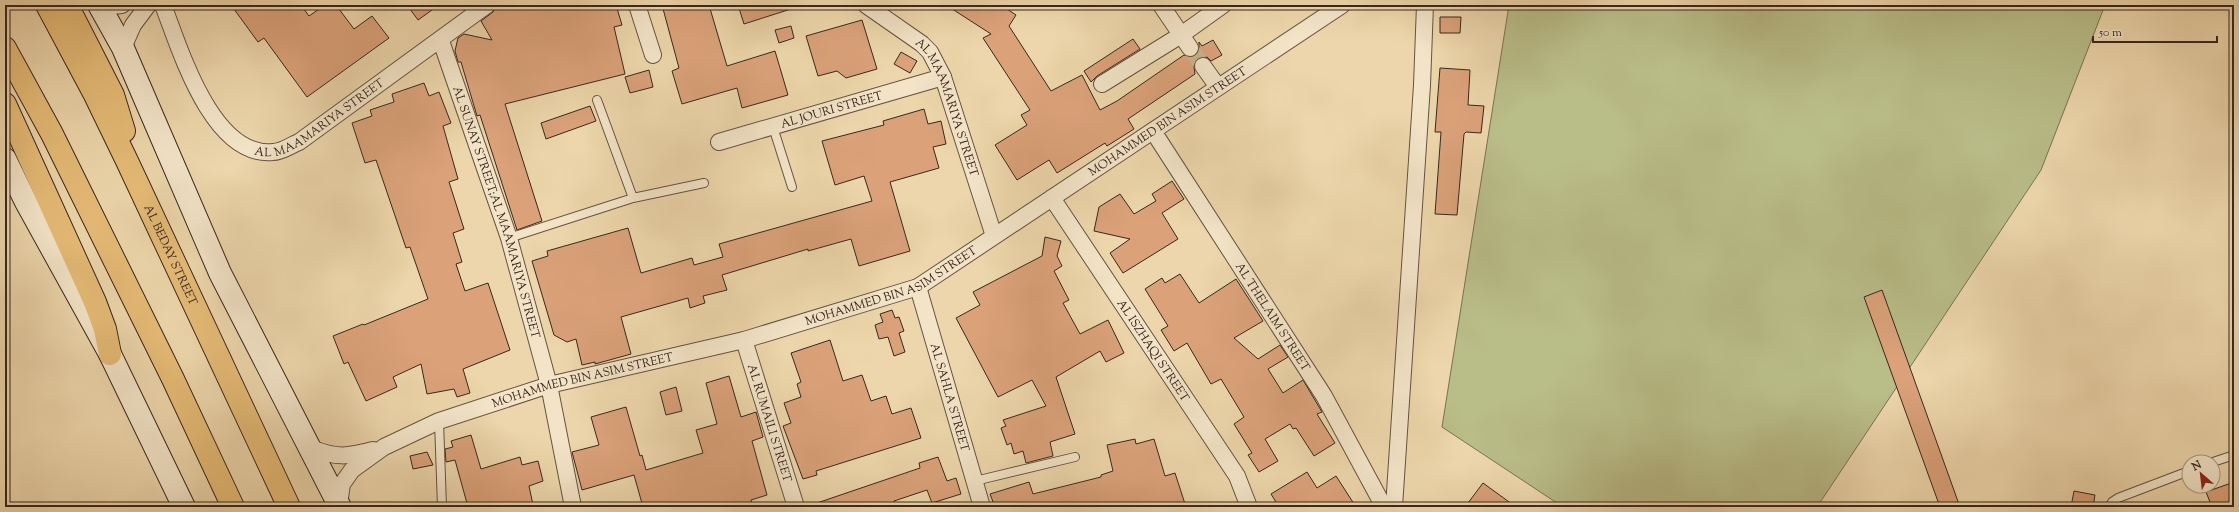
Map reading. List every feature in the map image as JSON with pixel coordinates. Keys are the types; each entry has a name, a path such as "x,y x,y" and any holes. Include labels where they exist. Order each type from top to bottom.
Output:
{"highway":[{"name":"AL BEDAY STREET","path":"47,5 94,92 289,507"},
{"path":"67,5 113,95 147,204"},
{"path":"5,48 59,148 174,379 233,507"},
{"path":"5,104 94,302 105,329 110,354"}],"main road":[{"path":"100,6 123,48 220,273 339,506"},
{"path":"5,159 26,202 110,354 184,507"}],"street":[{"path":"100,6 122,5"},
{"path":"123,48 132,25 148,5"},
{"name":"AL MAAMARIYA STREET","path":"163,5 191,76 208,108 235,141 254,150 274,152 299,142 441,41 487,5"},
{"path":"637,5 653,55"},
{"name":"AL MAAMARIYA STREET","path":"866,5 922,44 930,52 943,77 994,236"},
{"path":"1160,5 1186,42"},
{"path":"1102,84 1186,42 1223,5"},
{"name":"MOHAMMED BIN ASIM STREET","path":"339,506 342,484 352,470 384,447 439,421 549,385 744,340 918,287 1342,5"},
{"path":"1394,507 1422,85 1424,5"},
{"name":"AL SUNAY STREET;AL MAAMARIYA STREET","path":"441,41 509,238 549,385 573,507"},
{"path":"1203,66 1218,87"},
{"name":"AL JOURI STREET","path":"719,142 943,77"},
{"name":"AL THELAIM STREET","path":"1153,131 1324,396 1384,507"},
{"name":"AL ISZHAQI STREET","path":"1052,198 1237,476 1249,507"},
{"name":"AL SAHLA STREET","path":"918,287 982,507"},
{"name":"AL RUMAILI STREET","path":"744,340 796,507"},
{"name":"MOHAMMED BIN ASIM STREET","path":"310,448 329,455 348,456 384,447"}],"lane":[{"path":"597,100 633,198"},
{"path":"773,127 792,187"},
{"path":"509,238 633,198 704,183"},
{"path":"439,421 442,507"},
{"path":"2221,459 2234,455"},
{"path":"975,481 1075,457"},
{"path":"2110,507 2112,502 2118,498 2181,474"}],"green space":[{"path":"1509,5 2105,5 2041,170 1817,507 1563,507 1442,427"}],"building":[{"path":"231,5 301,5 309,16 325,5 336,5 354,29 372,16 389,38 307,97 264,38 258,42"},
{"path":"407,5 439,5 418,20"},
{"path":"496,5 530,5 531,9 544,5 616,5 622,25 614,27 625,74 505,104 542,221 517,230 480,115 477,116 461,62 458,62 455,51 458,38 464,34 492,40 481,21 493,12"},
{"path":"662,5 709,5 727,66 775,51 788,95 742,108 737,88 682,104 672,71 679,68"},
{"path":"738,5 794,5 794,8 744,24"},
{"path":"946,5 1001,5 1016,15 1009,26 1051,91 1082,75 1100,110 1117,101 1184,55 1190,57 1196,56 1199,52 1199,42 1202,46 1213,40 1222,55 1211,61 1207,57 1197,59 1194,67 1195,74 1128,119 1134,129 1107,146 1105,143 1057,173 1049,160 1017,180 995,145 1027,125 1021,115 1030,110 983,38 991,34"},
{"path":"1440,17 1461,17 1460,33 1440,33"},
{"path":"862,20 877,69 846,78 837,71 818,76 806,36"},
{"path":"791,26 794,38 779,43 775,30"},
{"path":"1133,39 1140,49 1097,76 1091,82 1084,71"},
{"path":"901,52 917,61 910,73 894,64"},
{"path":"1440,68 1470,70 1468,105 1484,106 1481,133 1466,132 1464,134 1457,215 1435,214 1441,132 1435,132"},
{"path":"649,70 653,87 630,93 625,77"},
{"path":"424,83 429,96 439,92 451,123 443,126 458,179 449,182 464,229 453,233 462,262 456,264 465,291 488,283 510,350 463,369 470,393 457,397 454,389 427,394 421,364 393,377 397,387 366,401 348,362 344,364 333,336 428,299 410,247 406,248 376,160 365,163 352,123 372,116 370,110 394,102 392,94"},
{"path":"590,106 596,121 546,139 541,123"},
{"path":"924,109 928,124 941,121 946,144 933,147 939,168 890,182 910,251 859,266 851,239 808,251 808,249 722,275 727,290 703,296 705,303 690,308 688,298 621,317 631,354 595,364 595,362 582,365 576,339 567,342 554,335 532,261 548,256 547,251 628,228 641,273 692,258 694,265 723,257 719,244 872,201 864,176 835,185 822,141 884,125 883,121"},
{"path":"1172,181 1184,199 1162,213 1178,239 1123,273 1110,253 1130,239 1094,231 1099,207 1120,194 1134,214 1156,201 1152,194"},
{"path":"1045,237 1061,241 1057,256 1062,266 1054,271 1069,300 1063,303 1080,334 1108,320 1124,353 1106,362 1100,351 1056,377 1075,434 1050,442 1053,456 1026,463 1023,451 1014,454 1011,443 1007,445 1001,428 1006,426 1003,420 1046,406 1032,380 998,397 956,318 980,305 973,292 1042,256"},
{"path":"1180,274 1199,303 1236,279 1263,321 1234,338 1258,359 1280,345 1288,357 1268,369 1283,393 1303,380 1322,412 1317,414 1335,443 1314,456 1296,428 1293,429 1290,424 1265,439 1278,461 1259,472 1248,455 1252,453 1234,424 1244,417 1221,379 1211,384 1187,343 1174,351 1161,330 1168,326 1145,289 1162,278 1165,283"},
{"path":"1882,290 1960,507 1940,507 1864,297"},
{"path":"892,310 895,318 899,317 904,331 899,333 905,352 894,356 888,337 879,339 875,325 883,322 880,314"},
{"path":"830,340 843,381 862,375 871,401 886,396 892,414 911,408 921,438 816,471 817,475 803,479 783,426 791,423 784,403 801,397 797,384 801,382 791,353"},
{"path":"729,376 741,417 756,412 763,437 752,441 767,495 751,500 753,507 643,507 634,475 582,490 572,452 599,445 591,417 626,407 640,456 642,455 646,470 703,453 696,430 717,424 706,383"},
{"path":"676,387 682,411 666,415 660,392"},
{"path":"471,435 481,469 520,457 522,465 538,461 543,481 529,486 533,505 521,507 468,507 455,460 446,462 445,449 453,447 451,441"},
{"path":"1135,439 1136,444 1154,439 1165,476 1175,473 1186,507 995,507 990,494 1029,482 1033,494 1101,477 1101,475 1113,471 1107,445"},
{"path":"427,452 433,465 413,469 410,456"},
{"path":"938,457 947,481 956,478 961,494 932,503 927,490 894,501 896,507 815,507 814,504 920,468 919,463"},
{"path":"1307,472 1317,488 1336,476 1356,507 1279,507 1271,494"},
{"path":"2234,482 2234,507 2212,507 2207,494 2221,494 2221,487"},
{"path":"1483,483 1516,507 1465,507"},
{"path":"2074,491 2095,495 2093,507 2071,507"}],"tunnel":[{"path":"1190,48 1203,66"}]}
